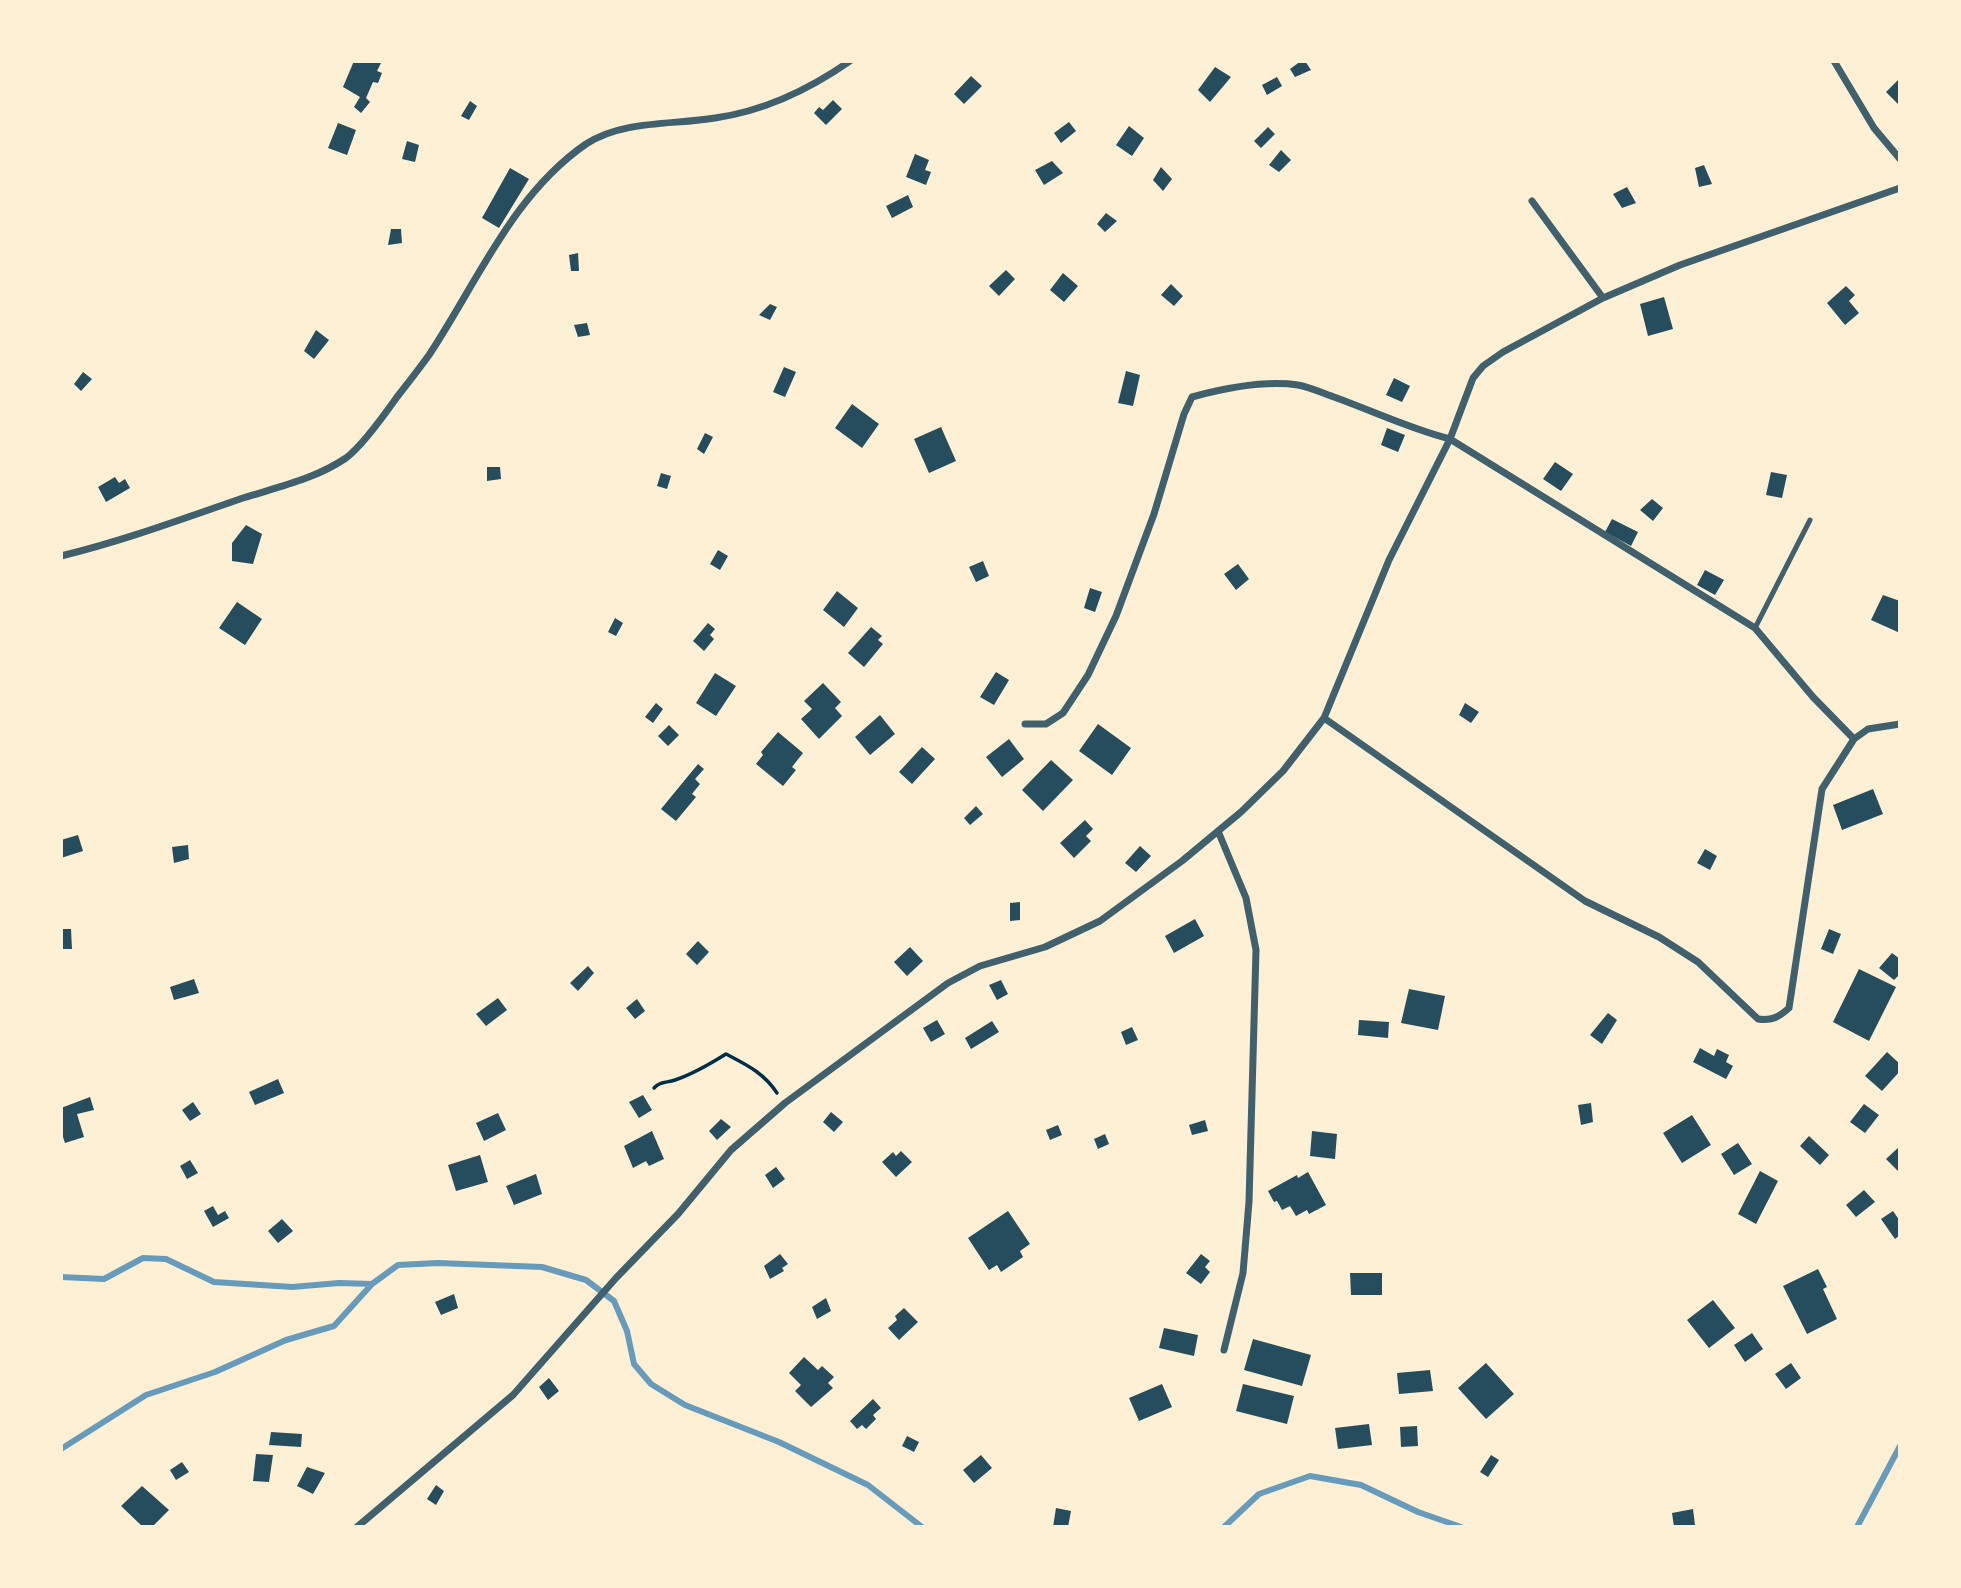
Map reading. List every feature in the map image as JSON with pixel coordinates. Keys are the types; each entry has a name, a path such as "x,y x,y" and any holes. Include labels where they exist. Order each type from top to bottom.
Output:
{"street":[{"path":"61,556 102,546 298,482 347,457 384,415 429,354 484,262 525,203 557,167 588,143 618,131 671,121 715,118 767,106 822,80 850,61"},
{"path":"1834,61 1874,128 1900,159"},
{"path":"358,1527 513,1395 616,1278 678,1214 731,1150 785,1103 948,983 980,966 1045,947 1100,921 1182,861 1283,771 1324,718 1389,560 1450,439 1472,378 1483,366 1503,352 1603,298 1680,265 1900,188"},
{"path":"1532,201 1603,298"},
{"path":"1025,724 1046,724 1063,713 1088,675 1116,616 1154,514 1184,414 1192,397 1223,389 1267,384 1299,385 1415,430 1450,439 1755,628 1854,739"},
{"path":"1324,718 1585,901 1659,937 1698,962 1758,1018 1771,1020 1781,1016 1789,1008 1822,789 1854,739 1868,729 1900,724"},
{"path":"1218,831 1246,898 1256,950 1249,1202 1243,1273 1224,1350"}],"lane":[{"path":"1755,628 1810,520"}],"path":[{"path":"654,1088 658,1083 672,1082 726,1054 754,1068 769,1080 785,1103"}],"building":[{"path":"354,61 381,63 377,71 382,73 378,83 373,82 366,98 370,102 361,113 354,107 360,97 343,87"},
{"path":"1305,61 1311,70 1295,77 1290,69"},
{"path":"1215,67 1231,77 1210,102 1198,90"},
{"path":"971,76 982,86 964,104 954,94"},
{"path":"1277,77 1282,86 1267,95 1262,85"},
{"path":"1900,78 1900,106 1886,92"},
{"path":"833,100 842,109 826,125 814,113 819,107 823,110"},
{"path":"470,101 477,106 469,120 461,116"},
{"path":"1069,122 1076,131 1061,143 1054,133"},
{"path":"338,123 356,130 347,155 328,148"},
{"path":"1129,126 1144,138 1132,156 1116,145"},
{"path":"1268,127 1275,134 1261,148 1254,141"},
{"path":"407,141 419,145 415,162 402,159"},
{"path":"1281,150 1291,160 1279,172 1269,165"},
{"path":"915,154 929,160 925,170 931,172 926,185 906,177"},
{"path":"1052,161 1063,173 1044,185 1035,170"},
{"path":"1704,165 1712,184 1699,187 1695,168"},
{"path":"1161,167 1172,179 1163,191 1153,180"},
{"path":"510,168 529,179 499,228 482,218"},
{"path":"1627,187 1636,203 1622,208 1613,194"},
{"path":"908,195 913,207 892,218 886,206"},
{"path":"1106,213 1117,221 1105,232 1097,224"},
{"path":"391,229 401,229 402,243 388,245"},
{"path":"578,253 579,271 571,271 569,255"},
{"path":"1006,270 1015,279 999,296 989,286"},
{"path":"1063,273 1078,286 1064,302 1050,290"},
{"path":"1171,284 1183,296 1174,306 1161,295"},
{"path":"1846,286 1855,295 1849,301 1859,313 1845,325 1827,303"},
{"path":"1664,297 1673,329 1648,336 1640,304"},
{"path":"770,304 777,307 770,320 759,315"},
{"path":"587,323 590,335 578,337 574,325"},
{"path":"316,330 329,340 314,359 304,351"},
{"path":"784,367 796,372 785,397 773,392"},
{"path":"1126,371 1140,375 1133,406 1118,403"},
{"path":"83,372 92,379 81,391 74,384"},
{"path":"1394,378 1410,386 1402,402 1386,395"},
{"path":"852,404 879,424 862,448 835,428"},
{"path":"941,427 956,461 929,473 914,439"},
{"path":"1387,428 1405,435 1398,452 1381,445"},
{"path":"705,433 713,437 704,454 697,449"},
{"path":"1555,462 1573,474 1561,491 1543,479"},
{"path":"487,467 500,467 501,479 487,481"},
{"path":"1771,472 1787,475 1782,498 1766,495"},
{"path":"661,473 671,476 667,489 657,486"},
{"path":"115,477 119,483 125,479 130,488 106,502 98,487"},
{"path":"1652,499 1663,508 1653,521 1640,510"},
{"path":"1612,519 1638,532 1631,546 1605,532"},
{"path":"246,525 262,534 253,564 232,561 232,543"},
{"path":"718,550 728,556 720,570 710,564"},
{"path":"983,561 989,576 976,582 969,567"},
{"path":"1238,564 1249,579 1236,590 1224,574"},
{"path":"1705,570 1724,580 1715,595 1697,585"},
{"path":"1090,588 1102,592 1095,612 1084,608"},
{"path":"837,591 858,608 844,627 823,610"},
{"path":"1883,595 1900,601 1900,633 1871,620"},
{"path":"237,602 262,619 245,645 219,628"},
{"path":"615,618 623,623 616,636 608,632"},
{"path":"708,623 715,629 710,635 714,639 704,651 693,641"},
{"path":"871,627 882,636 878,640 883,644 864,667 848,653"},
{"path":"996,672 1009,680 994,705 980,697"},
{"path":"715,673 736,686 716,716 696,703"},
{"path":"823,683 841,702 835,708 842,716 819,739 801,719 812,709 804,701"},
{"path":"656,703 663,709 653,723 645,717"},
{"path":"1465,703 1479,712 1471,723 1459,715"},
{"path":"880,715 895,734 870,755 855,737"},
{"path":"1098,724 1131,748 1112,775 1079,751"},
{"path":"669,725 679,735 668,746 658,736"},
{"path":"778,732 803,753 792,767 796,770 783,786 756,764 763,755 761,752"},
{"path":"1009,739 1024,759 1002,777 986,757"},
{"path":"922,747 935,759 912,784 899,772"},
{"path":"1051,760 1073,780 1043,811 1022,790"},
{"path":"698,764 704,769 695,779 700,784 692,794 696,797 676,821 661,809"},
{"path":"1873,789 1883,814 1842,830 1833,805"},
{"path":"976,806 983,814 970,825 964,818"},
{"path":"1085,820 1093,829 1086,836 1091,841 1074,858 1060,843"},
{"path":"78,835 83,851 61,858 61,840"},
{"path":"188,845 189,859 174,863 172,847"},
{"path":"1140,846 1151,856 1136,872 1125,863"},
{"path":"1705,849 1717,856 1710,870 1697,863"},
{"path":"1020,902 1020,920 1010,921 1010,903"},
{"path":"1195,919 1204,936 1174,953 1165,936"},
{"path":"61,929 71,929 72,949 61,949"},
{"path":"1829,929 1841,934 1833,954 1821,949"},
{"path":"698,941 709,952 697,965 686,954"},
{"path":"910,947 923,961 907,976 894,962"},
{"path":"1892,953 1900,959 1900,974 1894,980 1879,968"},
{"path":"588,966 594,973 578,991 570,983"},
{"path":"1859,969 1896,987 1869,1041 1833,1022"},
{"path":"194,979 199,993 174,1000 170,987"},
{"path":"1001,980 1008,994 997,1000 989,985"},
{"path":"1409,989 1445,996 1438,1030 1401,1023"},
{"path":"498,998 507,1010 486,1026 476,1014"},
{"path":"637,999 645,1011 635,1019 626,1008"},
{"path":"1608,1013 1617,1020 1602,1044 1590,1035"},
{"path":"937,1020 945,1034 931,1042 923,1028"},
{"path":"1359,1020 1389,1022 1388,1038 1358,1035"},
{"path":"992,1021 999,1032 971,1049 965,1038"},
{"path":"1132,1027 1138,1040 1126,1045 1121,1032"},
{"path":"1700,1048 1714,1056 1717,1049 1729,1055 1726,1062 1733,1066 1726,1079 1693,1062"},
{"path":"1887,1052 1900,1064 1900,1071 1882,1091 1865,1076"},
{"path":"278,1079 284,1093 255,1105 249,1092"},
{"path":"643,1095 652,1110 639,1118 629,1102"},
{"path":"90,1097 94,1110 77,1114 84,1137 65,1143 61,1131 61,1108"},
{"path":"193,1102 201,1114 190,1121 182,1110"},
{"path":"1591,1103 1593,1122 1581,1125 1578,1105"},
{"path":"1864,1104 1879,1115 1865,1133 1850,1122"},
{"path":"831,1112 843,1122 834,1132 823,1122"},
{"path":"498,1113 506,1130 484,1141 476,1123"},
{"path":"1692,1115 1711,1145 1682,1163 1663,1133"},
{"path":"721,1119 731,1127 717,1140 709,1131"},
{"path":"1205,1120 1208,1131 1192,1135 1189,1125"},
{"path":"1058,1125 1062,1135 1050,1140 1046,1130"},
{"path":"652,1131 664,1159 649,1166 646,1161 633,1168 624,1146"},
{"path":"1312,1131 1337,1134 1335,1159 1310,1156"},
{"path":"1105,1134 1109,1144 1098,1149 1094,1139"},
{"path":"1809,1136 1829,1155 1820,1165 1800,1146"},
{"path":"1738,1143 1752,1164 1734,1175 1721,1154"},
{"path":"1900,1146 1900,1170 1898,1171 1886,1159"},
{"path":"901,1151 912,1162 896,1177 882,1162 893,1152 896,1156"},
{"path":"480,1155 488,1182 456,1191 448,1165"},
{"path":"190,1160 198,1173 187,1179 180,1166"},
{"path":"776,1167 785,1179 773,1188 765,1175"},
{"path":"1760,1171 1778,1181 1756,1224 1738,1214"},
{"path":"1308,1172 1326,1205 1309,1214 1307,1210 1296,1216 1290,1206 1282,1210 1268,1191"},
{"path":"536,1174 542,1194 514,1205 506,1186"},
{"path":"1864,1190 1875,1202 1856,1217 1846,1205"},
{"path":"213,1206 218,1215 225,1211 229,1218 213,1227 204,1211"},
{"path":"1008,1211 1030,1244 1020,1251 1023,1257 1001,1272 997,1265 989,1270 968,1238"},
{"path":"1893,1211 1900,1221 1900,1235 1895,1239 1881,1219"},
{"path":"282,1219 293,1231 278,1243 268,1231"},
{"path":"780,1254 788,1264 782,1268 784,1271 770,1279 764,1266"},
{"path":"1201,1254 1210,1261 1205,1267 1210,1272 1201,1284 1186,1273"},
{"path":"1818,1269 1827,1287 1823,1289 1837,1319 1807,1334 1783,1286"},
{"path":"1350,1273 1382,1273 1382,1295 1351,1295"},
{"path":"454,1294 458,1308 441,1315 435,1302"},
{"path":"826,1298 831,1311 817,1319 812,1307"},
{"path":"1713,1300 1735,1328 1709,1348 1687,1320"},
{"path":"904,1308 918,1322 899,1340 888,1328"},
{"path":"1164,1328 1198,1335 1194,1356 1159,1348"},
{"path":"1752,1333 1763,1349 1745,1362 1734,1345"},
{"path":"1253,1339 1311,1355 1302,1386 1244,1370"},
{"path":"804,1357 818,1370 822,1366 834,1377 828,1383 833,1388 811,1407 795,1391 801,1385 789,1373"},
{"path":"1486,1363 1514,1394 1486,1419 1458,1388"},
{"path":"1791,1363 1801,1378 1786,1389 1775,1374"},
{"path":"1430,1370 1433,1391 1399,1394 1397,1373"},
{"path":"549,1378 559,1391 548,1400 539,1387"},
{"path":"1162,1384 1172,1407 1139,1421 1129,1398"},
{"path":"1243,1384 1294,1396 1287,1424 1236,1411"},
{"path":"873,1399 881,1408 873,1415 876,1419 866,1429 862,1425 857,1429 850,1421"},
{"path":"1369,1424 1372,1445 1338,1449 1335,1428"},
{"path":"1417,1426 1418,1446 1401,1447 1400,1427"},
{"path":"271,1432 302,1434 301,1447 269,1445"},
{"path":"907,1436 919,1442 914,1452 902,1446"},
{"path":"256,1454 273,1455 269,1482 253,1481"},
{"path":"981,1455 992,1468 974,1483 963,1470"},
{"path":"1491,1455 1499,1460 1488,1477 1480,1472"},
{"path":"182,1462 189,1472 176,1480 170,1470"},
{"path":"307,1467 325,1473 313,1494 297,1486"},
{"path":"436,1485 444,1491 436,1505 427,1499"},
{"path":"142,1486 169,1510 152,1527 143,1527 121,1506"},
{"path":"1056,1508 1071,1511 1068,1527 1053,1527"},
{"path":"1693,1509 1695,1525 1674,1527 1672,1513"}],"waterway":[{"path":"61,1277 104,1279 143,1258 166,1259 214,1282 292,1287 339,1283 372,1284"},
{"path":"61,1449 146,1395 215,1372 286,1340 334,1326 372,1284 398,1265 438,1263 542,1267 586,1280 614,1301 627,1331 634,1364 651,1384 685,1405 779,1442 868,1485 922,1527"},
{"path":"1857,1527 1900,1446"},
{"path":"1224,1527 1259,1494 1310,1476 1361,1485 1418,1512 1461,1527"}]}
